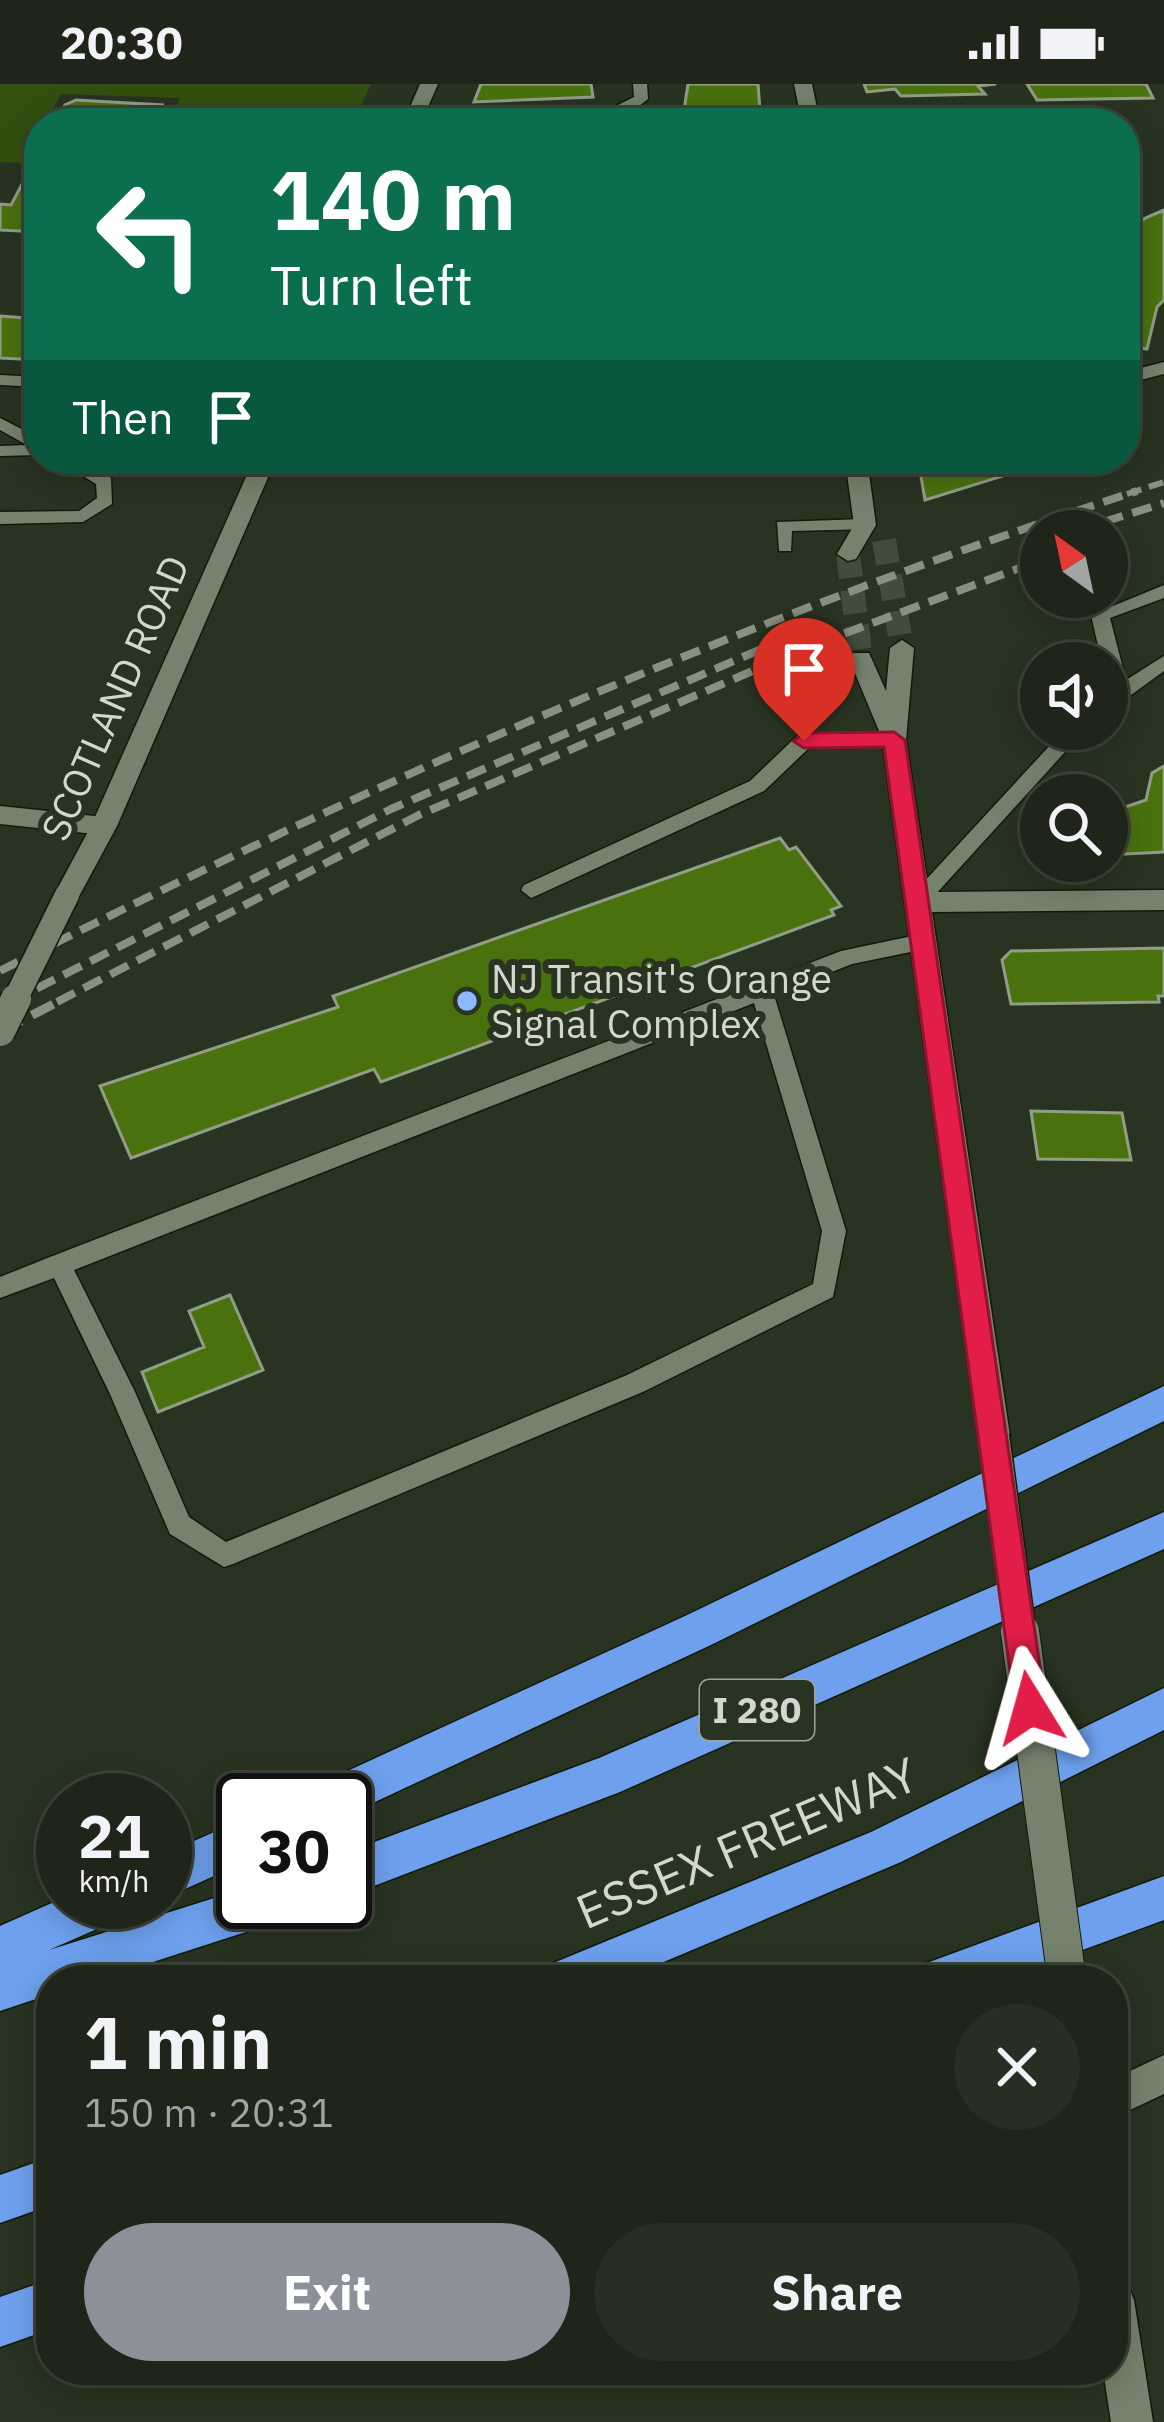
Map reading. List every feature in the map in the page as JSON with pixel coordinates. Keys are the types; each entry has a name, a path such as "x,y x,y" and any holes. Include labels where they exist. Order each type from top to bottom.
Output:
{"highway":[{"path":"372,1781 699,1630 1164,1403"},
{"name":"I 280","path":"372,1865 604,1777 1164,1530"},
{"name":"ESSEX FREEWAY","path":"603,1965 886,1846 1164,1708"},
{"path":"981,1965 1164,1898"},
{"path":"73,1965 216,1920"},
{"path":"0,1949 45,1929"},
{"path":"0,1988 36,1977"},
{"path":"0,2199 36,2186"},
{"path":"0,2322 36,2309"}],"street":[{"name":"SCOTLAND ROAD","path":"0,1031 104,826 252,474"},
{"path":"848,554 865,525 858,474"},
{"path":"865,525 884,540"},
{"path":"902,648 894,740 1065,1965"},
{"path":"862,659 894,740"},
{"path":"0,815 104,826"},
{"path":"917,902 1164,900"},
{"path":"1128,2092 1164,2074"},
{"path":"1126,2385 1132,2422"}],"lane":[{"path":"629,108 641,99 640,84"},
{"path":"0,518 83,516 106,500 105,482 91,474"},
{"path":"785,547 784,526 865,525"},
{"path":"1104,642 1100,615 1164,591"},
{"path":"1128,687 1164,662"},
{"path":"531,890 757,786 804,741 894,740"},
{"path":"917,902 1057,750"},
{"path":"0,1288 849,957 922,942"},
{"path":"58,1264 122,1392 179,1525 224,1555 636,1383 824,1290 834,1231 762,992"}],"green space":[{"path":"0,84 371,84 360,108 176,108 180,98 61,94 53,108 24,108 24,161 0,162"}],"building":[{"path":"481,84 591,84 593,97 474,102"},
{"path":"688,84 758,84 760,108 684,108"},
{"path":"864,84 996,84 978,86 985,94 901,96 895,89 867,92"},
{"path":"1027,84 1146,84 1153,98 1037,100"},
{"path":"76,100 162,105 63,108"},
{"path":"24,180 24,231 0,230 0,204 11,205"},
{"path":"1164,210 1164,300 1157,307 1147,349 1140,348 1140,220"},
{"path":"0,316 24,318 24,359 0,358"},
{"path":"921,474 1009,474 925,500"},
{"path":"1164,766 1164,852 1128,854 1128,806 1146,800 1152,773"},
{"name":"NJ Transit's Orange Signal Complex","path":"780,838 789,850 796,847 841,906 831,910 834,915 381,1082 374,1069 131,1158 100,1086 338,1007 333,996"},
{"path":"1164,948 1164,996 1158,996 1159,1002 1011,1004 1002,960 1011,951"},
{"path":"1031,1111 1122,1113 1131,1160 1038,1159"},
{"path":"230,1295 263,1370 158,1412 142,1372 204,1347 189,1311"}],"tunnel":[{"path":"884,540 902,648"},
{"path":"848,554 861,659"}],"railway":[{"path":"1127,494 1164,482"},
{"path":"0,971 278,835 559,708 845,594 1137,491"},
{"path":"1128,514 1164,503"},
{"path":"57,1002 419,815 808,647 1020,568"},
{"path":"10,1002 391,809 794,635"},
{"path":"0,1008 16,999"},
{"path":"0,1032 63,999"}],"place":[{"name":"NJ Transit's Orange Signal Complex","path":"467,1001"}],"route":[{"path":"804,741 894,740 1030,1708"}]}
